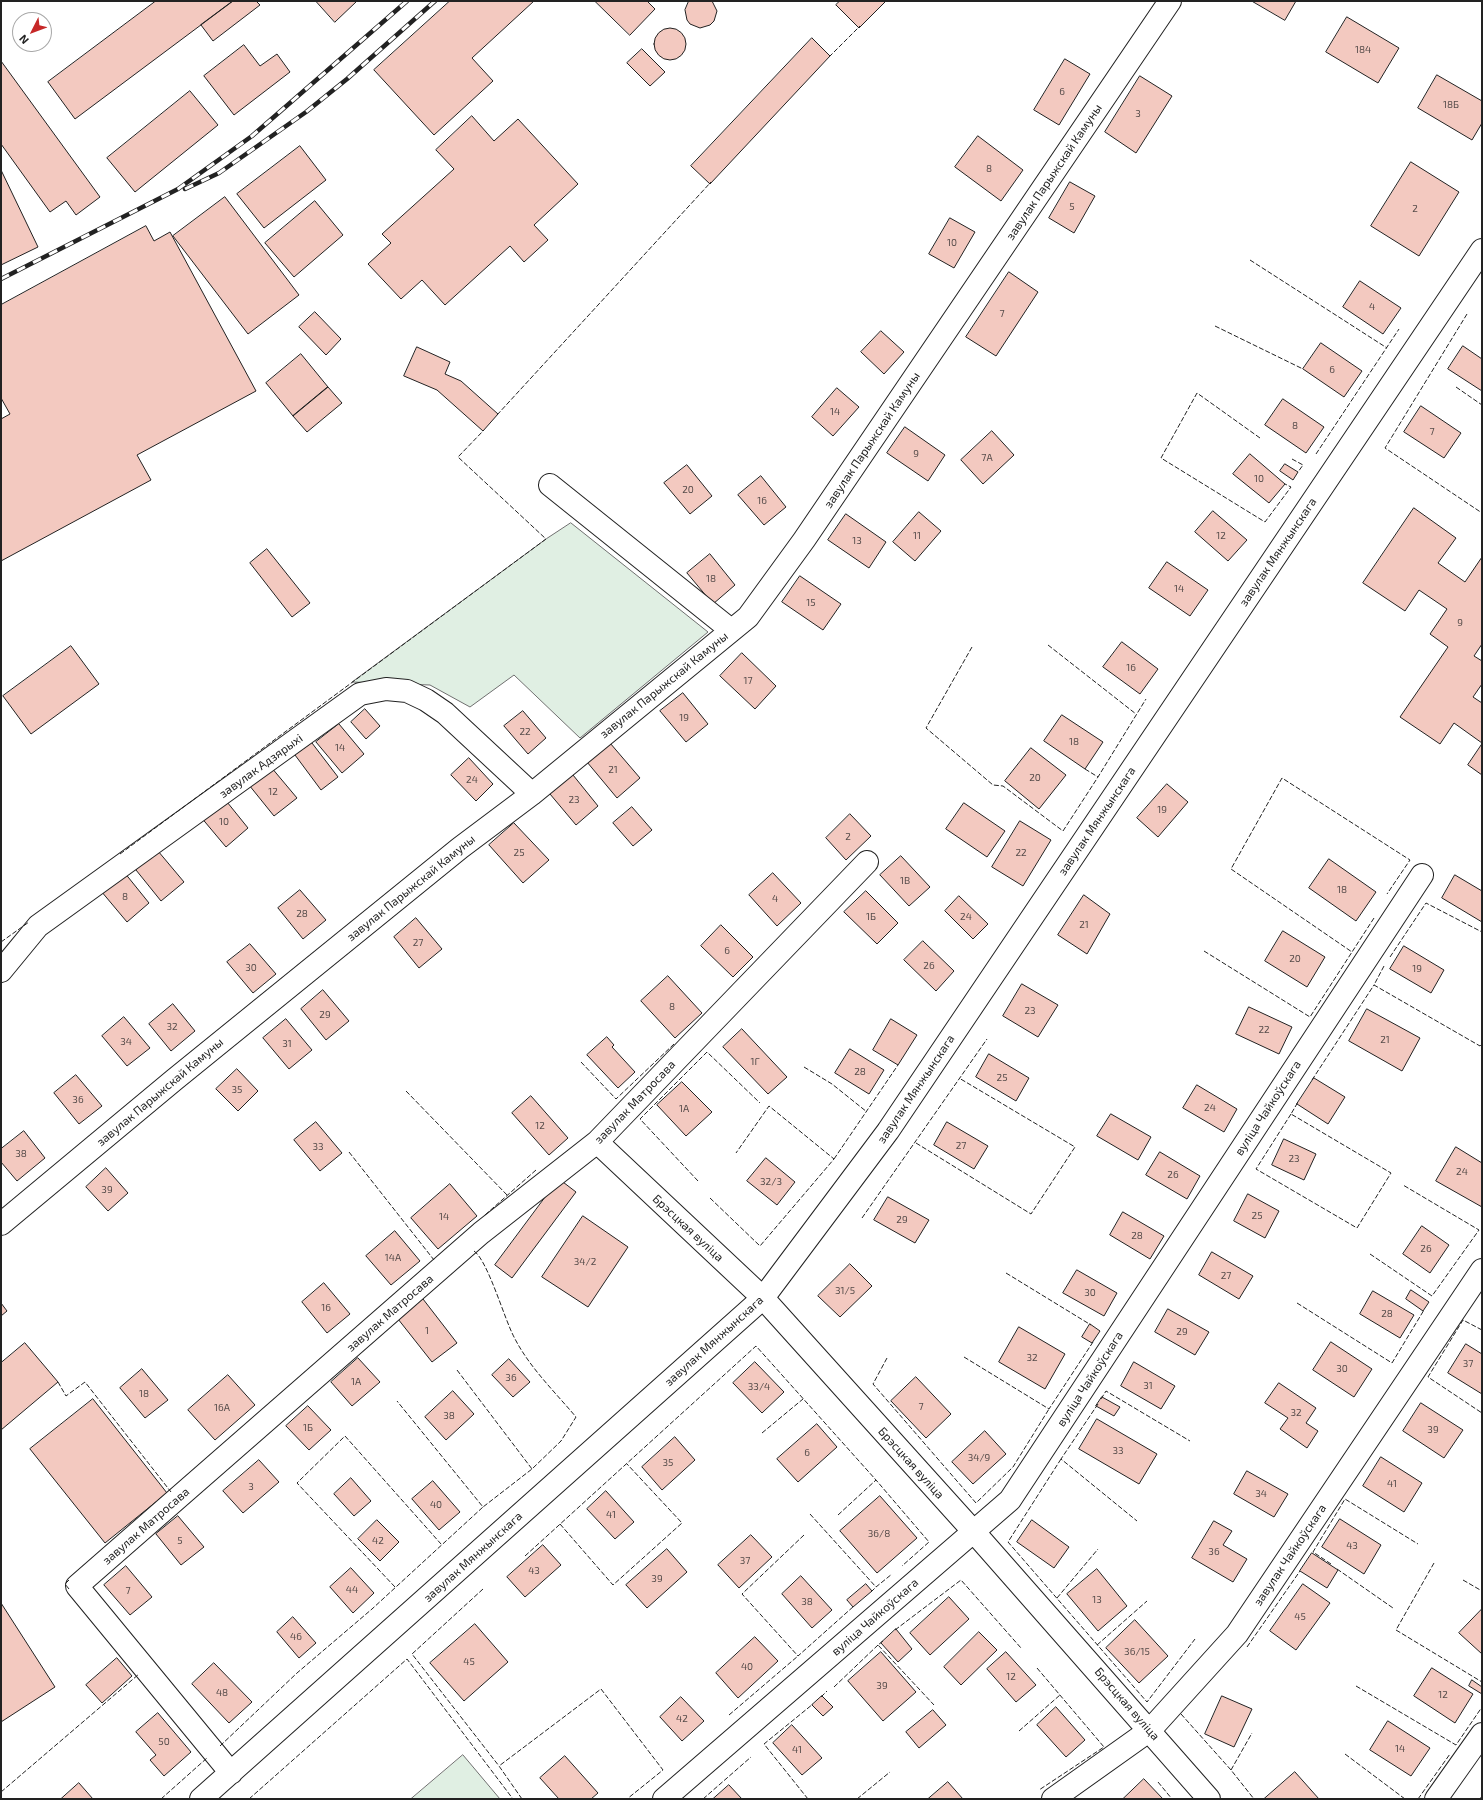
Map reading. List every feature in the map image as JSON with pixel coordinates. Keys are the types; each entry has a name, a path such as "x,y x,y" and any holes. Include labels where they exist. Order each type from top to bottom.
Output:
{"street":[{"name":"завулак Парыжскай Камуны","path":"1,1224 180,1075 460,848 532,794 748,617 804,540 1170,1"},
{"name":"завулак Мянжынскага","path":"201,1799 763,1298 888,1131 1482,250"},
{"path":"550,485 732,630"},
{"name":"завулак Адзярыхі","path":"1,971 38,926 360,694 386,689 407,691 426,700 445,713 532,794"},
{"name":"завулак Матросава","path":"230,1773 77,1586 481,1232 597,1142 867,862"},
{"name":"вуліца Чайкоўскага","path":"664,1799 1010,1500 1422,876"},
{"name":"Брэсцкая вуліца","path":"597,1142 763,1298 974,1532 1150,1730 1209,1799"},
{"name":"завулак Чайкоўскага","path":"1053,1799 1150,1730 1237,1634 1482,1270"},
{"path":"1436,1799 1482,1734"}],"green space":[{"path":"571,523 708,632 580,738 514,675 470,707 430,685 352,682 546,539"},
{"path":"463,1755 500,1799 411,1799"}],"building":[{"path":"156,1 233,1 75,119 48,82"},
{"path":"233,1 256,1 260,5 213,41 201,25"},
{"path":"316,1 357,1 335,22"},
{"path":"450,1 534,1 472,58 493,81 434,135 374,70"},
{"path":"595,1 647,1 655,9 630,35"},
{"path":"689,1 712,1 717,11 714,21 710,25 700,28 690,24 687,20 685,10"},
{"path":"840,1 886,1 859,28 836,5"},
{"path":"1252,1 1296,1 1285,20"},
{"path":"1347,17 1399,48 1378,83 1326,52"},
{"path":"667,28 673,28 683,35 686,44 685,50 679,57 673,60 667,60 657,53 654,47 654,41 661,31"},
{"path":"812,38 830,56 710,184 691,166"},
{"path":"244,45 260,66 277,54 290,72 234,115 204,76"},
{"path":"642,49 665,72 650,86 627,63"},
{"path":"1065,59 1090,74 1059,125 1034,110"},
{"path":"1,61 100,197 76,215 66,201 50,212 1,144"},
{"path":"1437,75 1482,101 1482,123 1472,140 1418,108"},
{"path":"1140,76 1172,96 1136,153 1105,132"},
{"path":"190,91 218,125 135,192 107,158"},
{"path":"472,116 494,141 518,119 578,184 534,225 548,240 524,262 510,246 445,305 422,280 401,299 368,264 391,243 382,234 454,169 436,150"},
{"path":"978,136 1023,170 1001,201 955,167"},
{"path":"300,146 326,180 264,228 237,194"},
{"path":"1411,162 1459,192 1419,256 1371,226"},
{"path":"1,170 38,247 1,265"},
{"path":"1070,182 1095,196 1074,233 1049,218"},
{"path":"225,197 299,295 248,334 173,236"},
{"path":"315,201 343,235 294,277 265,243"},
{"path":"950,218 975,232 954,268 929,254"},
{"path":"146,226 154,241 170,232 256,391 137,455 151,480 1,561 1,419 10,414 1,398 1,305"},
{"path":"1009,272 1038,292 996,356 966,337"},
{"path":"1360,281 1401,308 1383,334 1343,307"},
{"path":"315,312 341,339 326,355 299,327"},
{"path":"881,331 904,352 884,374 861,352"},
{"path":"1321,343 1362,371 1344,397 1303,369"},
{"path":"1463,346 1482,359 1482,391 1448,369"},
{"path":"417,347 450,362 445,374 461,381 498,414 483,431 437,390 404,376"},
{"path":"301,354 328,387 293,416 266,383"},
{"path":"328,387 342,403 307,432 293,416"},
{"path":"837,388 859,407 833,436 812,417"},
{"path":"1283,399 1324,427 1306,453 1265,425"},
{"path":"1421,406 1461,433 1444,458 1404,432"},
{"path":"905,427 945,455 928,481 887,453"},
{"path":"992,431 1014,455 983,484 961,460"},
{"path":"1250,454 1285,484 1269,503 1233,474"},
{"path":"1285,464 1298,472 1293,480 1280,471"},
{"path":"687,465 712,496 690,514 664,483"},
{"path":"761,476 786,507 764,525 738,495"},
{"path":"1414,508 1456,538 1438,563 1465,582 1482,557 1482,644 1474,656 1482,661 1482,684 1473,697 1482,703 1482,743 1454,723 1440,744 1400,717 1448,647 1430,634 1447,609 1419,590 1405,611 1363,583"},
{"path":"1213,511 1247,540 1228,561 1195,532"},
{"path":"919,512 941,531 915,561 893,542"},
{"path":"846,514 886,542 869,568 828,540"},
{"path":"267,549 310,603 292,617 250,563"},
{"path":"710,554 735,585 713,604 687,573"},
{"path":"1167,562 1208,590 1190,616 1149,588"},
{"path":"800,576 841,604 823,630 782,602"},
{"path":"1122,642 1158,669 1140,694 1103,667"},
{"path":"71,646 99,684 31,734 3,696"},
{"path":"742,653 776,686 755,709 720,676"},
{"path":"683,693 708,724 686,742 660,711"},
{"path":"365,709 380,726 366,739 351,722"},
{"path":"523,711 546,738 528,754 504,726"},
{"path":"1062,715 1103,742 1085,769 1044,741"},
{"path":"339,724 364,754 342,773 316,742"},
{"path":"312,743 338,777 321,790 295,755"},
{"path":"610,743 640,778 617,798 587,762"},
{"path":"1482,744 1482,775 1468,765"},
{"path":"1031,748 1066,775 1039,809 1005,781"},
{"path":"469,758 493,784 476,801 451,775"},
{"path":"271,767 297,798 274,816 249,785"},
{"path":"573,775 598,806 576,825 550,794"},
{"path":"1167,784 1188,802 1158,837 1137,818"},
{"path":"223,797 248,828 226,847 200,816"},
{"path":"964,803 1005,831 987,857 946,829"},
{"path":"632,807 652,830 633,846 613,823"},
{"path":"850,814 871,836 846,860 826,838"},
{"path":"1020,821 1051,840 1023,886 992,867"},
{"path":"514,823 549,860 523,883 489,845"},
{"path":"158,851 184,882 161,901 136,870"},
{"path":"901,856 930,887 909,906 880,875"},
{"path":"1329,859 1376,892 1356,921 1309,888"},
{"path":"124,872 149,903 127,922 101,891"},
{"path":"773,873 801,903 777,926 749,895"},
{"path":"1455,875 1482,891 1482,922 1442,898"},
{"path":"300,890 326,920 303,939 278,908"},
{"path":"866,891 898,923 877,944 844,912"},
{"path":"1084,895 1110,914 1087,954 1058,935"},
{"path":"959,896 988,924 973,939 945,911"},
{"path":"416,918 442,949 419,968 394,937"},
{"path":"721,925 753,957 733,977 701,946"},
{"path":"1283,931 1325,957 1307,987 1265,961"},
{"path":"923,941 954,971 936,991 904,960"},
{"path":"250,944 276,974 253,993 227,962"},
{"path":"1404,946 1444,970 1431,993 1390,969"},
{"path":"668,976 702,1013 675,1038 641,1001"},
{"path":"1022,984 1058,1005 1038,1037 1003,1016"},
{"path":"323,990 349,1021 326,1040 301,1009"},
{"path":"173,1004 195,1031 171,1051 149,1024"},
{"path":"1249,1007 1292,1027 1279,1054 1236,1034"},
{"path":"1367,1009 1420,1038 1402,1071 1349,1041"},
{"path":"124,1017 150,1048 127,1066 102,1036"},
{"path":"286,1019 312,1050 289,1069 263,1038"},
{"path":"891,1019 917,1035 898,1065 873,1050"},
{"path":"742,1029 787,1077 768,1094 723,1047"},
{"path":"607,1037 614,1045 612,1047 635,1072 618,1088 587,1055"},
{"path":"850,1049 884,1070 869,1094 835,1073"},
{"path":"989,1054 1029,1078 1016,1101 976,1077"},
{"path":"237,1069 258,1091 238,1111 216,1089"},
{"path":"76,1075 102,1106 79,1124 54,1093"},
{"path":"1314,1078 1345,1097 1328,1124 1297,1104"},
{"path":"682,1082 712,1112 686,1136 657,1105"},
{"path":"1197,1085 1237,1109 1224,1132 1183,1108"},
{"path":"531,1096 568,1138 549,1155 512,1113"},
{"path":"1111,1114 1151,1137 1138,1160 1097,1136"},
{"path":"316,1122 342,1153 320,1171 294,1140"},
{"path":"947,1122 988,1146 974,1169 934,1145"},
{"path":"24,1131 45,1158 17,1181 1,1162 1,1149"},
{"path":"1284,1139 1316,1154 1304,1180 1272,1165"},
{"path":"1456,1147 1482,1163 1482,1207 1436,1181"},
{"path":"1160,1152 1200,1176 1187,1199 1146,1175"},
{"path":"766,1158 795,1182 777,1205 747,1181"},
{"path":"106,1168 128,1193 108,1211 86,1187"},
{"path":"559,1179 576,1192 512,1278 495,1265"},
{"path":"450,1184 477,1216 438,1249 411,1218"},
{"path":"1248,1194 1279,1211 1265,1238 1234,1221"},
{"path":"888,1197 929,1220 915,1243 874,1220"},
{"path":"1123,1212 1164,1236 1150,1259 1110,1235"},
{"path":"583,1216 628,1247 588,1307 542,1277"},
{"path":"1422,1226 1449,1245 1430,1273 1403,1254"},
{"path":"395,1231 420,1261 391,1285 366,1256"},
{"path":"1212,1252 1253,1276 1239,1299 1199,1275"},
{"path":"850,1264 872,1286 840,1317 818,1296"},
{"path":"1077,1270 1117,1293 1104,1316 1063,1293"},
{"path":"324,1283 350,1314 327,1333 302,1302"},
{"path":"1411,1290 1429,1302 1423,1311 1406,1299"},
{"path":"1373,1291 1414,1315 1400,1338 1360,1314"},
{"path":"423,1299 457,1343 432,1362 398,1319"},
{"path":"1,1303 7,1311 1,1316"},
{"path":"1168,1309 1209,1332 1195,1355 1155,1332"},
{"path":"1090,1324 1100,1331 1092,1343 1082,1337"},
{"path":"1019,1327 1065,1354 1045,1389 999,1362"},
{"path":"1331,1342 1372,1369 1354,1397 1313,1370"},
{"path":"25,1343 58,1382 1,1430 1,1363"},
{"path":"1466,1344 1482,1354 1482,1394 1448,1373"},
{"path":"358,1358 380,1382 352,1406 331,1382"},
{"path":"509,1359 530,1382 513,1397 492,1375"},
{"path":"755,1362 784,1392 762,1413 733,1383"},
{"path":"1134,1362 1175,1386 1161,1409 1121,1386"},
{"path":"142,1369 168,1400 145,1418 120,1388"},
{"path":"228,1375 255,1405 215,1440 188,1410"},
{"path":"916,1377 951,1414 926,1438 891,1401"},
{"path":"1279,1383 1316,1408 1306,1423 1318,1431 1307,1448 1280,1429 1288,1418 1265,1403"},
{"path":"453,1391 474,1414 446,1440 425,1417"},
{"path":"1102,1397 1120,1407 1114,1416 1096,1406"},
{"path":"93,1399 167,1493 105,1543 30,1449"},
{"path":"1421,1403 1463,1430 1444,1458 1403,1431"},
{"path":"308,1406 331,1430 309,1450 286,1426"},
{"path":"1097,1419 1157,1454 1139,1484 1079,1449"},
{"path":"817,1424 837,1447 798,1482 777,1459"},
{"path":"985,1431 1006,1454 973,1484 952,1462"},
{"path":"675,1437 695,1460 662,1490 642,1467"},
{"path":"1381,1457 1422,1483 1404,1512 1363,1486"},
{"path":"259,1460 279,1482 243,1513 223,1491"},
{"path":"1247,1471 1288,1494 1274,1517 1234,1494"},
{"path":"351,1478 371,1501 354,1516 334,1494"},
{"path":"433,1481 460,1512 439,1530 412,1499"},
{"path":"606,1491 634,1522 615,1539 587,1509"},
{"path":"880,1496 917,1538 877,1573 840,1531"},
{"path":"178,1516 204,1547 181,1565 156,1534"},
{"path":"1340,1519 1381,1545 1364,1574 1322,1547"},
{"path":"377,1520 399,1542 380,1561 358,1539"},
{"path":"1032,1520 1069,1547 1054,1568 1017,1542"},
{"path":"1214,1521 1232,1531 1223,1545 1247,1559 1233,1582 1192,1558"},
{"path":"751,1535 772,1557 739,1588 718,1565"},
{"path":"543,1545 561,1565 525,1597 507,1577"},
{"path":"667,1549 687,1572 647,1608 626,1585"},
{"path":"1312,1553 1338,1570 1327,1588 1300,1571"},
{"path":"126,1566 152,1597 130,1615 104,1585"},
{"path":"351,1568 374,1593 353,1613 330,1587"},
{"path":"1097,1569 1127,1606 1098,1631 1067,1594"},
{"path":"801,1576 832,1610 812,1628 782,1594"},
{"path":"866,1584 872,1591 853,1607 847,1600"},
{"path":"1303,1584 1330,1603 1296,1650 1270,1631"},
{"path":"949,1597 969,1619 930,1655 910,1633"},
{"path":"1,1603 55,1687 1,1722"},
{"path":"1482,1609 1482,1654 1459,1633"},
{"path":"293,1617 316,1643 299,1658 277,1632"},
{"path":"1135,1620 1168,1656 1139,1683 1106,1648"},
{"path":"475,1624 508,1662 464,1701 430,1663"},
{"path":"896,1629 912,1649 898,1662 881,1643"},
{"path":"979,1632 997,1650 961,1685 944,1667"},
{"path":"755,1637 778,1661 738,1698 716,1673"},
{"path":"881,1652 916,1692 883,1721 848,1681"},
{"path":"1006,1652 1036,1685 1016,1702 987,1669"},
{"path":"117,1658 132,1676 102,1703 86,1685"},
{"path":"214,1663 252,1702 229,1723 192,1684"},
{"path":"1432,1668 1473,1694 1455,1723 1414,1696"},
{"path":"1472,1680 1482,1687 1482,1694 1469,1686"},
{"path":"822,1696 833,1707 823,1716 812,1705"},
{"path":"1222,1696 1252,1709 1234,1747 1205,1734"},
{"path":"681,1697 704,1721 682,1741 660,1717"},
{"path":"1056,1707 1085,1740 1066,1757 1037,1725"},
{"path":"933,1710 946,1725 919,1748 906,1732"},
{"path":"158,1713 191,1752 164,1776 150,1760 156,1755 136,1732"},
{"path":"1388,1721 1430,1748 1411,1776 1370,1750"},
{"path":"792,1725 822,1758 802,1775 773,1743"},
{"path":"565,1756 598,1793 591,1799 559,1799 540,1778"},
{"path":"1295,1772 1319,1799 1264,1799"},
{"path":"1144,1779 1163,1799 1123,1799"},
{"path":"948,1782 963,1799 928,1799"},
{"path":"79,1783 93,1799 61,1799"},
{"path":"729,1785 742,1799 713,1799"}],"railway":[{"path":"1,279 178,189 252,136 407,1"},
{"path":"185,189 219,173 306,112 347,79 435,1"}],"fence":[{"path":"829,57 860,26"},
{"path":"497,415 711,182"},
{"path":"1250,260 1387,348"},
{"path":"1467,314 1385,448 1482,513"},
{"path":"1215,326 1303,369"},
{"path":"1316,454 1399,329"},
{"path":"1456,387 1482,405"},
{"path":"1260,438 1197,393 1161,458 1265,522 1291,487 1285,484"},
{"path":"120,854 546,539 458,457 484,430"},
{"path":"1292,459 1303,465 1298,472"},
{"path":"1048,645 1136,714"},
{"path":"972,647 926,728 993,785 1003,786 1063,831 1098,777"},
{"path":"1085,769 1098,777 1146,699"},
{"path":"1374,918 1352,952 1231,869 1282,778 1410,860 1387,894"},
{"path":"1390,957 1426,903 1482,932"},
{"path":"1,942 29,922"},
{"path":"1204,951 1310,1017 1352,952"},
{"path":"1384,966 1374,985 1480,1046 1482,1043"},
{"path":"1312,1080 1374,985"},
{"path":"862,1218 987,1039"},
{"path":"581,1062 616,1099 674,1044"},
{"path":"698,1181 640,1119 707,1052 760,1103"},
{"path":"834,1159 898,1065"},
{"path":"804,1067 832,1084 867,1112"},
{"path":"916,1143 1031,1214 1075,1147 959,1078"},
{"path":"406,1091 508,1196"},
{"path":"1291,1114 1256,1169 1357,1228 1391,1173 1291,1114 1298,1102"},
{"path":"710,1198 760,1246 834,1159 769,1106 736,1153"},
{"path":"349,1152 434,1260"},
{"path":"485,1215 536,1170"},
{"path":"1370,1254 1432,1296 1479,1230 1403,1185"},
{"path":"474,1251 485,1266 510,1328 520,1348 543,1379 576,1417 561,1441 532,1469 483,1507"},
{"path":"1006,1273 1091,1325"},
{"path":"1297,1303 1392,1363 1424,1310"},
{"path":"1482,1330 1463,1320 1428,1377 1482,1413"},
{"path":"964,1357 1049,1409 1093,1342"},
{"path":"525,1556 756,1346 876,1480 929,1542 902,1566"},
{"path":"887,1358 873,1384 976,1503 1013,1467 1049,1409"},
{"path":"457,1370 532,1469"},
{"path":"58,1382 66,1396 85,1382 171,1492"},
{"path":"1101,1399 1106,1391 1190,1441"},
{"path":"762,1433 803,1399"},
{"path":"220,1746 297,1673 372,1609 483,1507 397,1401"},
{"path":"1098,1404 1061,1459 1137,1521"},
{"path":"395,1587 297,1483 345,1436 441,1544"},
{"path":"1061,1459 1008,1542 1147,1702 1195,1639"},
{"path":"560,1524 613,1585 682,1523 627,1464"},
{"path":"838,1515 876,1480"},
{"path":"1331,1564 1313,1552 1345,1499 1418,1544"},
{"path":"810,1514 876,1587 892,1574"},
{"path":"804,1535 742,1594 798,1656 854,1606"},
{"path":"1057,1598 1098,1549"},
{"path":"1434,1563 1396,1630 1482,1682"},
{"path":"1337,1569 1393,1608"},
{"path":"1247,1647 1300,1571"},
{"path":"69,1580 65,1584 69,1589"},
{"path":"895,1630 961,1580 1021,1648"},
{"path":"1463,1580 1482,1591"},
{"path":"871,1592 876,1587"},
{"path":"483,1589 412,1654 499,1766"},
{"path":"1097,1645 1147,1601"},
{"path":"883,1641 878,1645 934,1705"},
{"path":"834,1687 878,1645"},
{"path":"729,1715 798,1656"},
{"path":"249,1799 407,1659 513,1799"},
{"path":"1037,1668 1104,1747 1039,1790"},
{"path":"1,1792 139,1674"},
{"path":"1356,1686 1456,1745 1482,1707"},
{"path":"522,1799 499,1766 601,1689 663,1770 627,1799"},
{"path":"821,1697 827,1691"},
{"path":"1019,1731 1060,1695"},
{"path":"808,1799 764,1744 813,1704"},
{"path":"1181,1714 1231,1770 1254,1799"},
{"path":"1231,1770 1252,1733"},
{"path":"1345,1754 1405,1799"},
{"path":"1418,1799 1450,1754"},
{"path":"703,1799 751,1757"},
{"path":"161,1799 207,1758"},
{"path":"857,1799 890,1772"},
{"path":"1158,1782 1172,1799"}]}
